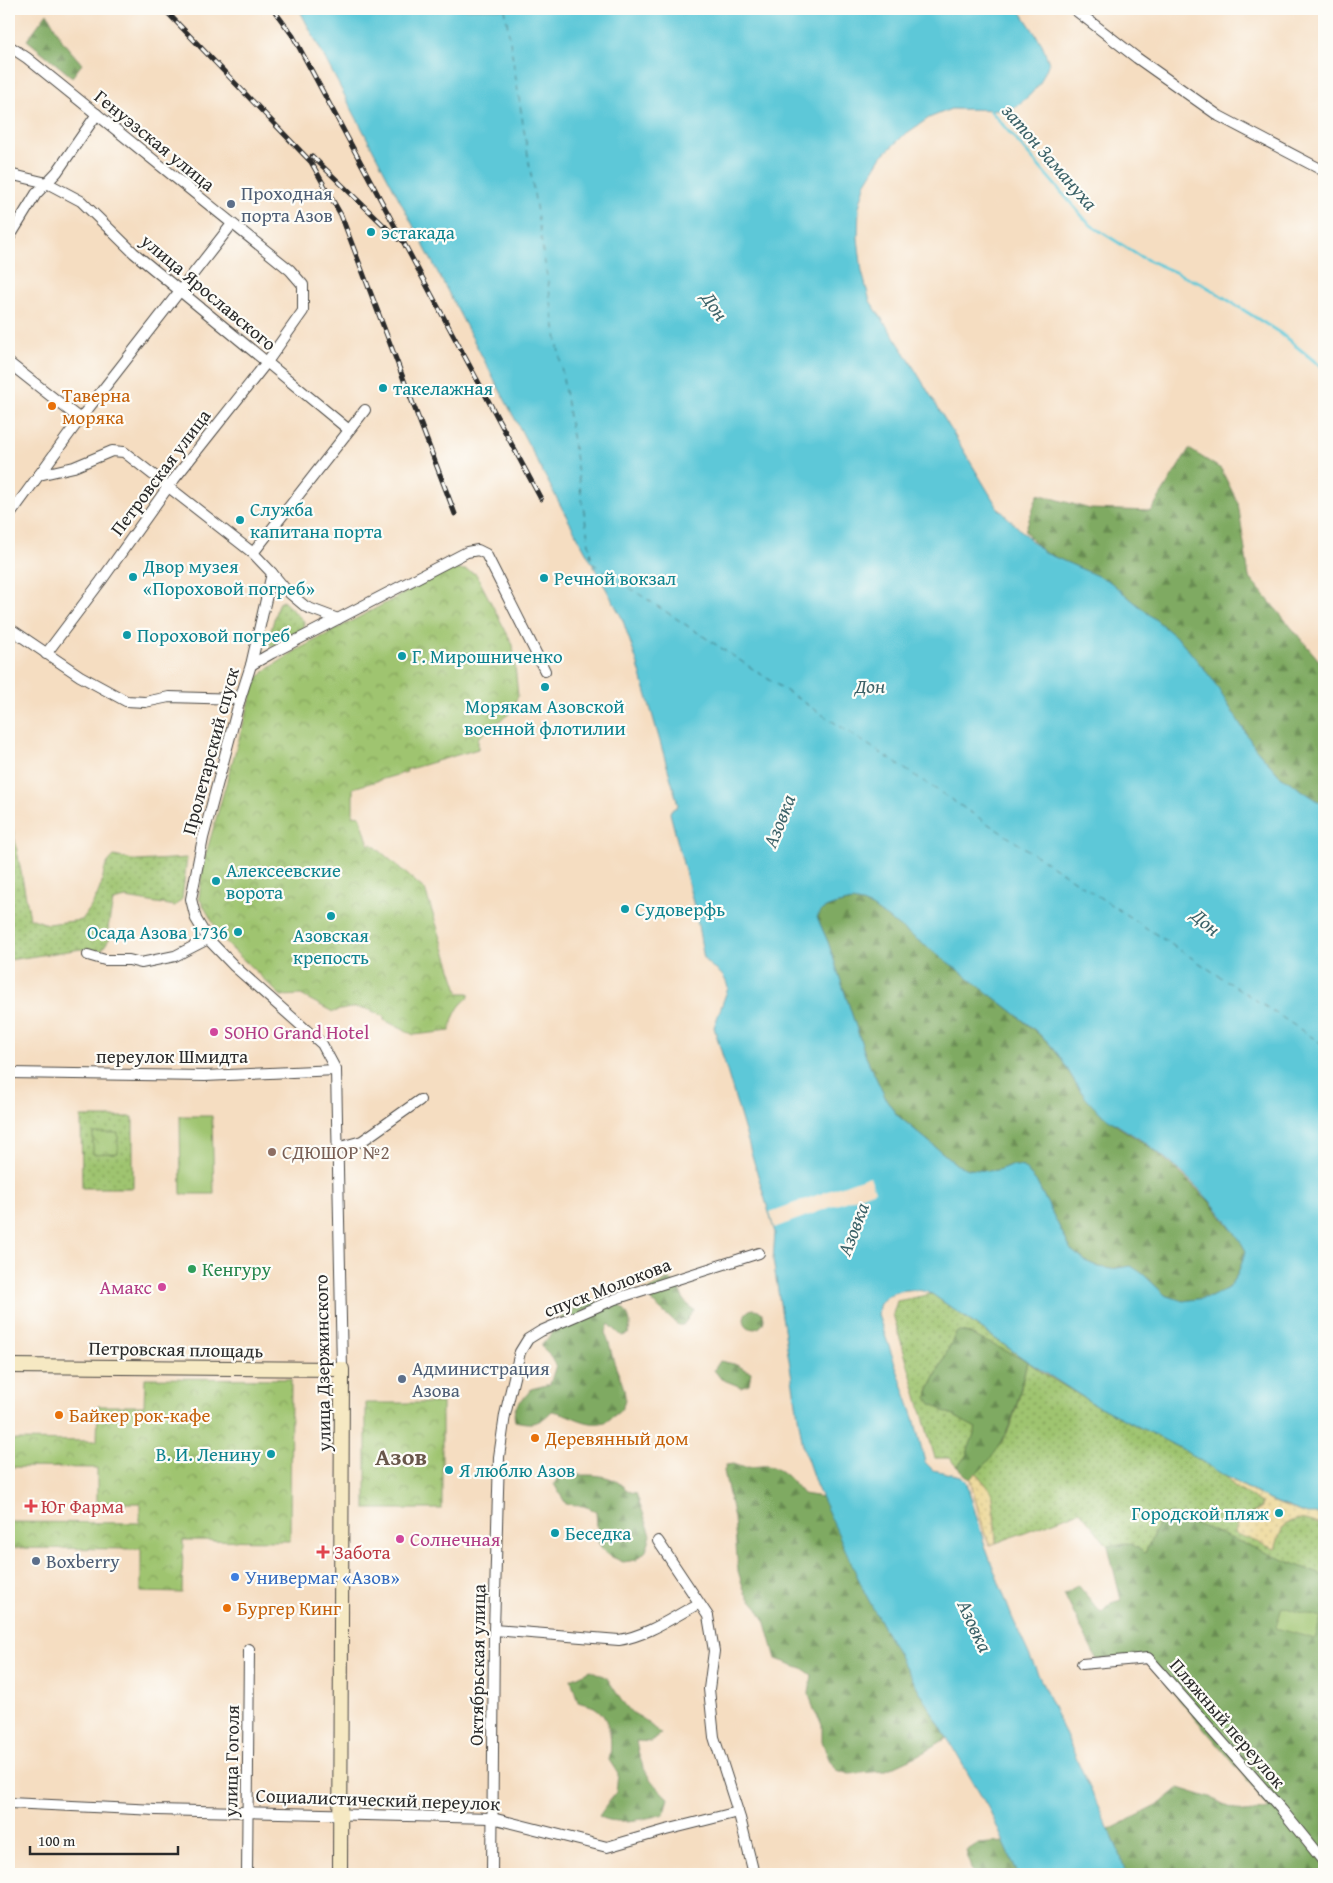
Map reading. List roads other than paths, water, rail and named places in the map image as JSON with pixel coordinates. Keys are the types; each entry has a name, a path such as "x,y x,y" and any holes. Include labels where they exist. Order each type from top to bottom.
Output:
{"street":[{"path":"1074,9 1137,58 1219,116 1324,171"},
{"name":"Генуэзская улица","path":"9,46 27,58 290,270 303,285 303,311"},
{"path":"9,238 36,194 47,183 97,114"},
{"name":"улица Ярославского","path":"9,174 47,183 81,201 134,253 349,430"},
{"path":"9,516 80,419 232,224"},
{"name":"Петровская улица","path":"46,654 101,581 168,486 267,362 303,311"},
{"path":"9,363 80,419"},
{"path":"254,553 365,410"},
{"path":"39,475 74,467 112,451 124,452 254,553 287,590 306,606 338,618"},
{"path":"251,665 467,552 478,550 486,554 545,671"},
{"name":"Пролетарский спуск","path":"193,908 192,899 203,838 240,699 251,665 272,573"},
{"path":"9,628 80,676 126,702 145,702 169,697 240,699"},
{"name":"улица Дзержинского","path":"193,908 196,919 208,939 234,966 322,1044 336,1070 342,1370 340,1874"},
{"path":"88,955 105,960 129,960 141,963 175,956 208,939"},
{"name":"переулок Шмидта","path":"9,1073 205,1076 336,1070"},
{"path":"337,1148 362,1140 420,1100"},
{"name":"спуск Молокова","path":"500,1457 505,1416 520,1352 528,1340 541,1330 615,1299 759,1253"},
{"name":"Петровская площадь","path":"9,1366 342,1370"},
{"name":"Октябрьская улица","path":"492,1874 494,1630 500,1457"},
{"path":"658,1541 698,1604 708,1616 714,1651 709,1689 714,1736 738,1812 754,1874"},
{"path":"494,1630 619,1640 643,1633 698,1604"},
{"name":"улица Гоголя","path":"247,1874 249,1649"},
{"name":"Пляжный переулок","path":"1082,1664 1148,1658 1276,1803 1324,1862"},
{"name":"Социалистический переулок","path":"9,1803 248,1812 492,1818 607,1846 738,1812"}],"water":[{"name":"Дон","path":"299,9 1019,9 1042,44 1049,63 1040,83 1030,95 1012,110 951,109 929,118 904,135 882,156 866,182 859,207 858,238 862,272 870,301 905,353 998,508 1043,552 1109,581 1181,641 1212,679 1255,748 1279,775 1324,805 1324,1514 1307,1514 1267,1499 1182,1449 1092,1403 1027,1361 932,1294 919,1290 904,1290 884,1299 879,1307 878,1315 914,1418 925,1462 933,1470 961,1476 966,1481 986,1549 1012,1617 1120,1854 1126,1874 1018,1874 990,1811 896,1651 865,1593 816,1485 803,1447 773,1260 775,1233 714,1027 728,988 721,974 704,959 696,914 670,813 678,804 638,665 622,618 564,512","holes":["852,901 872,907 930,949 1033,1028 1054,1048 1086,1099 1093,1106 1107,1118 1155,1150 1205,1196 1228,1223 1246,1251 1238,1274 1228,1288 1211,1297 1183,1301 1165,1295 1143,1274 1131,1266 1111,1269 1099,1267 1085,1261 1071,1250 1036,1181 1023,1167 1011,1165 998,1170 988,1171 969,1169 957,1165 897,1115 886,1099 866,1057 828,942 817,917 827,907"]}],"waterway":[{"name":"затон Замануха","path":"990,110 1089,224 1141,257 1204,285 1280,333 1324,369"}],"railway":[{"path":"164,9 311,162 341,215 455,514"},
{"path":"273,9 293,36 541,499"},
{"path":"312,156 398,239"}],"place":[{"name":"Проходная порта Азов","path":"231,204"},
{"name":"эстакада","path":"371,232"},
{"name":"такелажная","path":"383,388"},
{"name":"Таверна моряка","path":"52,406"},
{"name":"Служба капитана порта","path":"240,520"},
{"name":"Двор музея «Пороховой погреб»","path":"133,577"},
{"name":"Речной вокзал","path":"544,578"},
{"name":"Пороховой погреб","path":"127,635"},
{"name":"Г. Мирошниченко","path":"402,656"},
{"name":"Морякам Азовской военной флотилии","path":"545,687"},
{"name":"Алексеевские ворота","path":"216,881"},
{"name":"Судоверфь","path":"625,909"},
{"name":"Азовская крепость","path":"331,916"},
{"name":"Осада Азова 1736","path":"238,932"},
{"name":"SOHO Grand Hotel","path":"214,1032"},
{"name":"СДЮШОР №2","path":"272,1152"},
{"name":"Кенгуру","path":"192,1269"},
{"name":"Амакс","path":"162,1287"},
{"name":"Администрация Азова","path":"402,1379"},
{"name":"Байкер рок-кафе","path":"59,1415"},
{"name":"Деревянный дом","path":"535,1438"},
{"name":"В. И. Ленину","path":"271,1454"},
{"name":"Я люблю Азов","path":"449,1470"},
{"name":"Юг Фарма","path":"31,1506"},
{"name":"Городской пляж","path":"1279,1513"},
{"name":"Беседка","path":"555,1533"},
{"name":"Солнечная","path":"400,1539"},
{"name":"Забота","path":"323,1552"},
{"name":"Boxberry","path":"36,1561"},
{"name":"Универмаг «Азов»","path":"235,1577"},
{"name":"Бургер Кинг","path":"227,1608"}],"district":[{"name":"Азов","path":"401,1457"}],"water label":[{"name":"Азовка","path":"779,821"},
{"name":"Азовка","path":"853,1229"},
{"name":"Азовка","path":"975,1626"}]}
